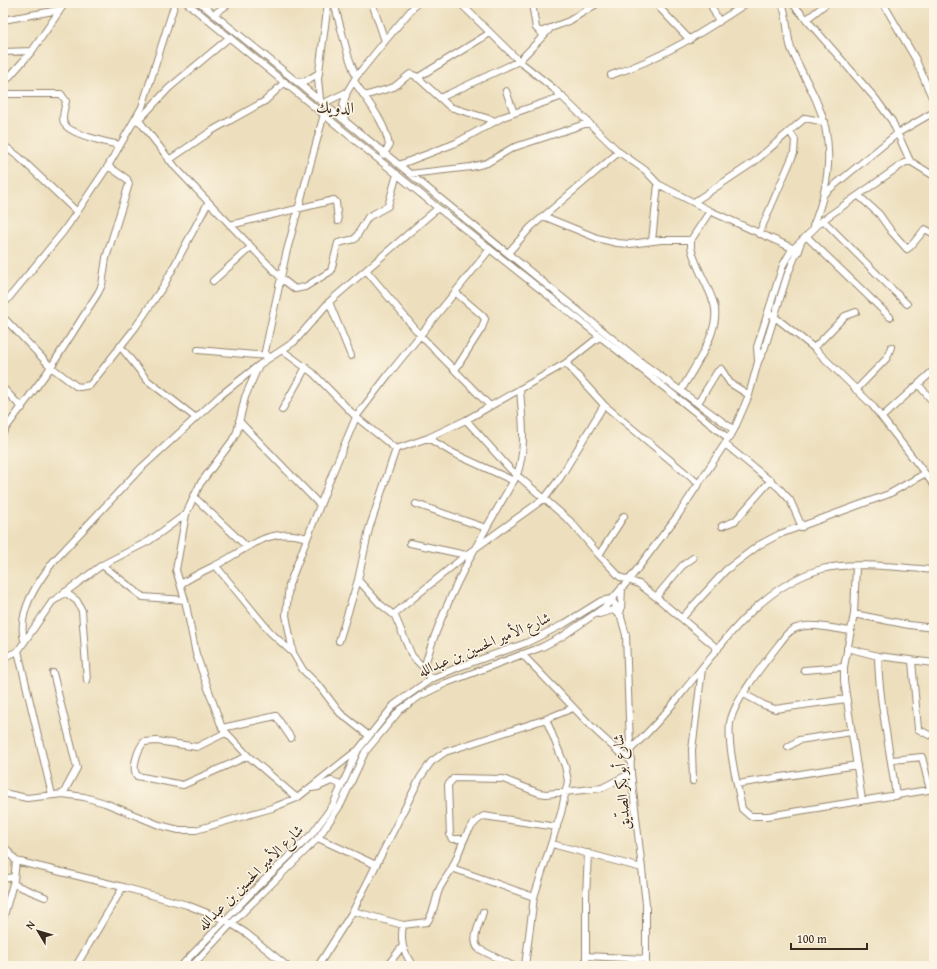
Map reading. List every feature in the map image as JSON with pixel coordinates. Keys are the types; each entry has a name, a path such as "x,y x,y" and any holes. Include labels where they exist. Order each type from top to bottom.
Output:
{"street":[{"path":"3,84 32,51 65,3"},
{"path":"138,119 175,3"},
{"path":"187,3 490,249 734,430"},
{"path":"200,3 508,253 586,321 598,337 728,438"},
{"path":"214,14 230,3"},
{"path":"322,101 318,86 328,3"},
{"path":"334,3 355,79 385,133 389,144 380,160"},
{"path":"372,3 379,29 385,41"},
{"path":"345,121 343,105 347,92 355,79 417,3"},
{"path":"460,3 520,61 563,96 588,123 620,152 645,170 658,184 710,211 796,250"},
{"path":"532,3 537,31 540,32 569,21 598,3"},
{"path":"655,3 690,40"},
{"path":"710,3 718,22"},
{"path":"612,75 640,66 690,40 746,3"},
{"path":"782,3 791,46 825,122 828,150 827,178 824,194 812,228"},
{"path":"792,3 875,98 898,133 910,161 934,176"},
{"path":"807,19 827,3"},
{"path":"883,3 914,58 934,100"},
{"path":"3,20 59,10"},
{"path":"440,98 520,61 550,29"},
{"path":"417,78 490,33"},
{"path":"3,305 63,232 138,119 169,88 230,37"},
{"path":"3,52 32,51"},
{"path":"276,75 281,70"},
{"path":"296,82 306,81 319,73"},
{"path":"364,96 394,87 409,74 417,78 453,108 496,121"},
{"path":"169,160 213,130 265,101 285,82"},
{"path":"506,91 514,113"},
{"path":"322,101 347,92"},
{"path":"3,94 61,94 66,101 63,121 66,127 93,139 120,146"},
{"path":"399,165 456,143 514,113 563,96"},
{"path":"824,194 898,133 934,112"},
{"path":"264,356 281,278 324,114"},
{"path":"694,202 754,162 805,118 825,122"},
{"path":"138,119 169,160 208,203 281,278 293,287 300,289 331,271 338,243 355,239 368,217 388,206 397,174"},
{"path":"410,174 471,167 488,163 512,148 588,123"},
{"path":"759,234 794,153 795,140 790,132"},
{"path":"3,145 19,157 77,212"},
{"path":"508,253 543,216 620,152"},
{"name":"شارع الأمير الحسين بن عبدالله","path":"758,362 758,347 783,266 804,238 812,228 822,220 859,196 899,166 910,161"},
{"path":"3,432 51,367 102,285 106,258 129,184 127,179 108,166"},
{"path":"652,241 658,184"},
{"path":"859,196 879,214 905,248 911,246 925,229 934,234"},
{"path":"230,225 334,200 336,202 338,221"},
{"path":"3,317 51,367 76,386 80,387 90,385 138,323 172,272 208,203"},
{"path":"24,640 22,632 25,612 40,579 127,481 249,371 272,356 283,351 300,336 329,302 438,208"},
{"path":"681,391 710,338 716,318 714,304 694,255 691,240 710,211"},
{"path":"543,216 596,238 617,243 630,244 652,241 691,240"},
{"path":"822,220 907,304"},
{"path":"804,238 890,317"},
{"path":"213,280 251,247"},
{"path":"293,653 286,623 287,592 320,505 356,417 383,381 422,336 490,249"},
{"name":"شارع الأمير الحسين بن عبدالله","path":"181,966 318,838 361,760 400,710 420,696 446,683 556,640 605,607 629,580 657,545 734,430 749,395 758,362 764,350 796,250"},
{"path":"366,270 422,336 490,406"},
{"path":"455,370 482,328 485,319 456,293"},
{"path":"329,302 351,356"},
{"path":"768,311 814,348 882,417 924,474 934,485"},
{"path":"814,348 845,316 856,312"},
{"path":"396,449 428,438 466,420 566,363 598,337"},
{"path":"120,346 147,380 196,418"},
{"path":"856,390 887,358 891,347"},
{"path":"198,350 272,356"},
{"path":"283,351 306,367 356,417 396,449"},
{"path":"566,363 604,405 699,484"},
{"path":"259,365 245,397 232,441 206,475 193,496 186,514 176,567 186,600 196,654 224,731 248,756 297,798"},
{"path":"282,410 306,367"},
{"path":"698,403 720,369 730,383 749,395"},
{"path":"882,417 934,370"},
{"path":"918,384 934,402"},
{"path":"3,388 22,408"},
{"path":"424,668 436,630 486,528 515,478 524,447 520,389"},
{"path":"394,614 466,555 545,498 564,472 604,405"},
{"path":"466,420 515,478"},
{"path":"239,421 320,505"},
{"path":"428,438 453,453 515,478 545,498 571,522 620,577 639,584 718,649"},
{"path":"725,444 771,480 790,500 802,527"},
{"path":"339,641 358,580 368,529 396,449"},
{"path":"682,618 715,581 740,558 759,545 889,494 924,474"},
{"path":"722,526 735,521 771,480"},
{"path":"193,496 246,546"},
{"path":"416,504 486,528"},
{"path":"3,658 18,651 24,640 52,602 102,565 149,541 186,514"},
{"path":"599,555 624,516"},
{"path":"181,584 246,546 270,536 283,534 307,538"},
{"path":"410,543 466,555"},
{"path":"656,597 682,566 693,558"},
{"path":"102,565 143,597 186,600"},
{"path":"215,565 270,632 293,653 303,670 321,688 340,713 368,735"},
{"path":"631,750 666,712 751,612 783,587 805,575 822,569 856,566 934,570"},
{"path":"856,566 854,614 844,667 846,699 862,800"},
{"path":"358,580 380,604 394,614 412,656 424,668 431,679"},
{"path":"622,587 620,603 622,617"},
{"path":"65,592 77,601 82,611 87,680"},
{"name":"شارع الأمير الحسين بن عبدالله","path":"192,966 228,922 312,834 336,806 341,788 358,750 368,735 394,704 431,679 459,666 521,645 564,624 601,601 611,599"},
{"name":"شارع أبو بكر الصدّيق","path":"611,599 620,610 626,635 631,773 642,868 647,929 646,963"},
{"path":"587,620 609,610 616,611 622,617"},
{"path":"854,614 909,625 934,628"},
{"path":"851,631 808,626 793,629 786,635 744,694 732,716 730,724 737,784 742,809 750,816 754,817 896,796 932,789 922,757 892,760"},
{"path":"847,648 878,656 934,663"},
{"path":"18,651 52,795"},
{"path":"522,654 573,708 620,753 631,760"},
{"path":"878,656 883,713 892,760 896,796"},
{"path":"912,661 918,729 929,735"},
{"path":"804,670 844,667"},
{"path":"693,781 692,750 702,669"},
{"path":"53,673 77,768 63,794"},
{"path":"744,694 775,709 846,699"},
{"path":"318,966 353,911 420,778 431,762 445,752 546,719 573,708"},
{"path":"248,756 184,785 137,776 135,773 135,765 141,745 144,742 157,741 197,747 224,731 276,716 290,738"},
{"path":"525,966 534,897 552,844 567,792 566,772 546,719"},
{"path":"380,721 387,726"},
{"path":"788,747 799,740 851,732"},
{"path":"312,788 318,781 358,750"},
{"path":"737,784 857,765"},
{"path":"464,839 452,839 450,836 448,785 454,778 503,779 539,793 567,792 602,788 631,773"},
{"path":"3,793 27,798 63,794 105,803 153,823 179,830 196,830 272,808 297,798 312,788 333,781 338,783 341,788"},
{"path":"353,911 403,925 423,923 428,920 440,887 452,868 464,839 476,821 484,816 557,827"},
{"path":"318,838 376,865"},
{"path":"552,844 642,868"},
{"path":"3,845 16,861 123,886 187,905 228,922 256,939 287,966"},
{"path":"586,966 586,898 588,853"},
{"path":"3,919 13,884 16,861"},
{"path":"452,868 534,897"},
{"path":"3,879 14,876"},
{"path":"13,884 45,897"},
{"path":"78,965 123,886"},
{"path":"483,912 475,940 476,946 479,949 513,966"},
{"path":"403,925 401,935 402,947 413,966"},
{"path":"387,966 402,947"},
{"path":"586,956 646,963"}],"district":[{"name":"الدويك","path":"335,107"}]}
